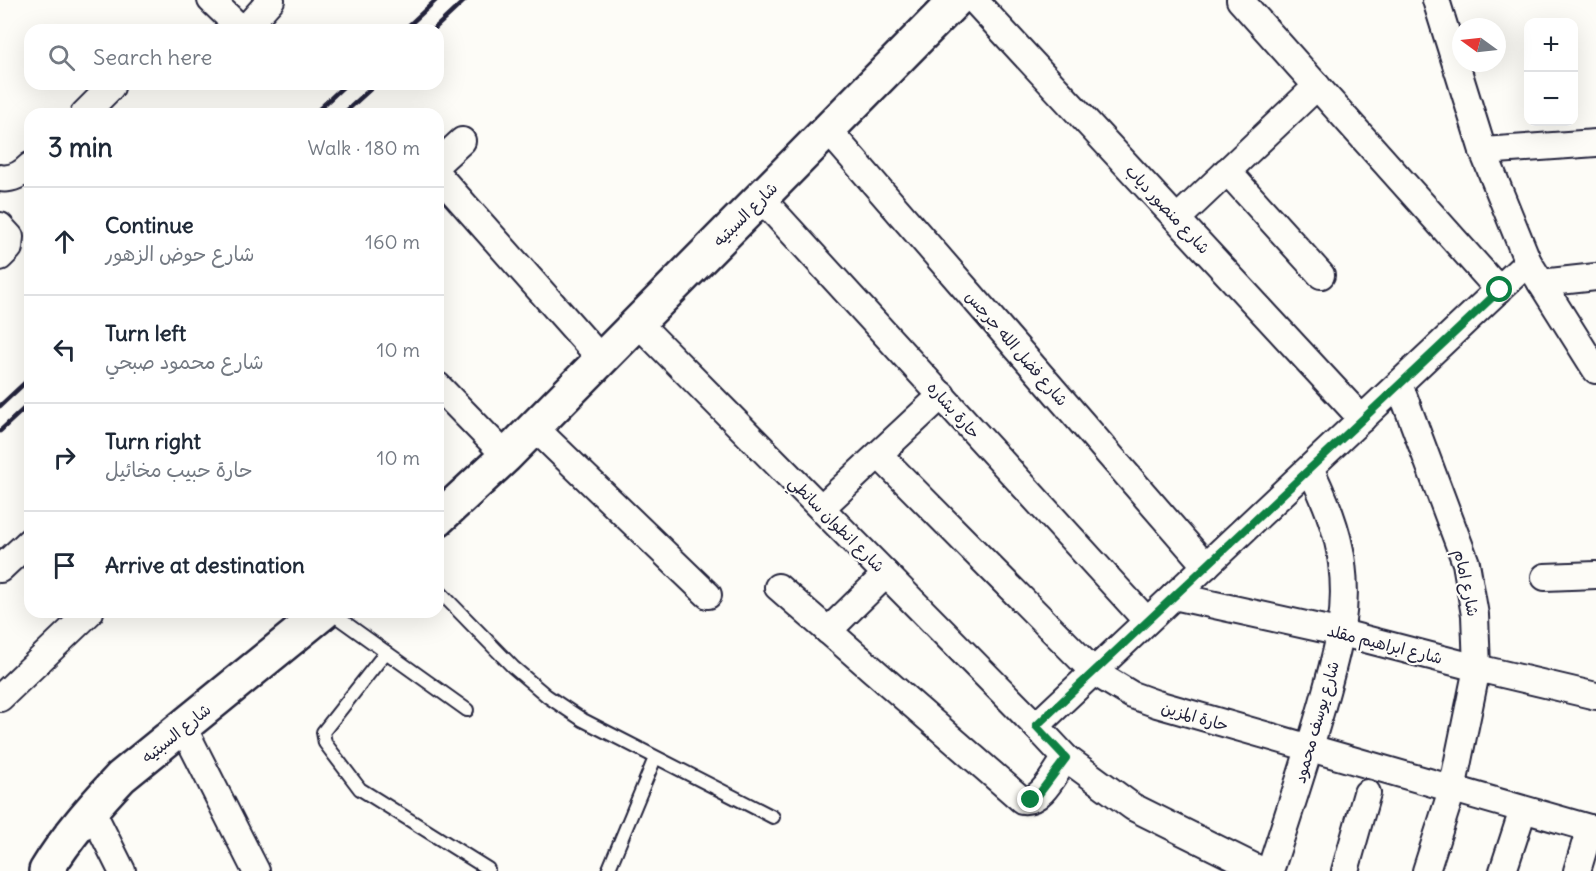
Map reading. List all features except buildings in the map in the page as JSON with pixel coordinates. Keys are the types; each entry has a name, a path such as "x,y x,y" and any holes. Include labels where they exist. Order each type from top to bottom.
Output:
{"street":[{"path":"211,0 237,24"},
{"path":"249,24 271,0"},
{"name":"شارع السبتيه","path":"444,513 535,428 956,0"},
{"name":"شارع منصور دياب","path":"974,0 1362,418"},
{"path":"1240,0 1500,290"},
{"path":"1436,0 1483,151 1528,262 1596,370"},
{"path":"1177,219 1317,86"},
{"path":"90,108 108,90"},
{"name":"شارع فضل الله جرجس","path":"828,130 1206,566"},
{"path":"444,158 462,141"},
{"path":"1483,151 1596,143"},
{"path":"1227,171 1321,275"},
{"path":"0,178 5,179 24,172"},
{"path":"444,181 602,360"},
{"name":"حارة بشاره","path":"761,198 1148,621"},
{"path":"1036,726 1528,262"},
{"path":"1541,283 1596,277"},
{"name":"شارع انطوان سانطي","path":"638,323 1066,758 1133,807 1262,871"},
{"name":"شارع امام","path":"1399,384 1466,563 1475,615 1477,668 1452,790 1426,871"},
{"path":"444,392 506,456"},
{"path":"821,508 942,395"},
{"path":"535,428 708,595"},
{"name":"حارة المزين","path":"879,455 1094,672 1132,695 1310,749 1593,829"},
{"name":"شارع يوسف محمود","path":"1270,871 1310,749 1342,633 1345,597 1342,561 1334,526 1310,468"},
{"path":"0,569 24,547"},
{"path":"828,631 886,574"},
{"path":"1545,577 1596,575"},
{"path":"778,587 1022,800 1031,800 1039,794 1066,758"},
{"name":"شارع ابراهيم مقلد","path":"1174,596 1342,633 1596,696"},
{"path":"0,698 84,618"},
{"name":"شارع السبتيه","path":"46,871 59,849 91,809 121,777 315,618"},
{"path":"183,727 256,871"},
{"path":"1345,871 1366,793"},
{"path":"91,809 122,871"},
{"path":"1503,871 1523,810"},
{"path":"1578,871 1593,829"}],"lane":[{"path":"444,596 513,667 547,696 584,720 773,817"},
{"path":"327,618 386,652 467,710"},
{"path":"386,652 323,732 325,743 360,789 488,869"},
{"path":"608,871 655,758"}],"railway":[{"path":"410,24 436,0"},
{"path":"439,24 465,0"},
{"path":"320,108 340,90"},
{"path":"350,108 369,90"},
{"path":"0,406 24,384"},
{"path":"0,431 24,409"}],"route":[{"path":"1031,800 1039,794 1066,758 1036,726 1500,290"}]}
